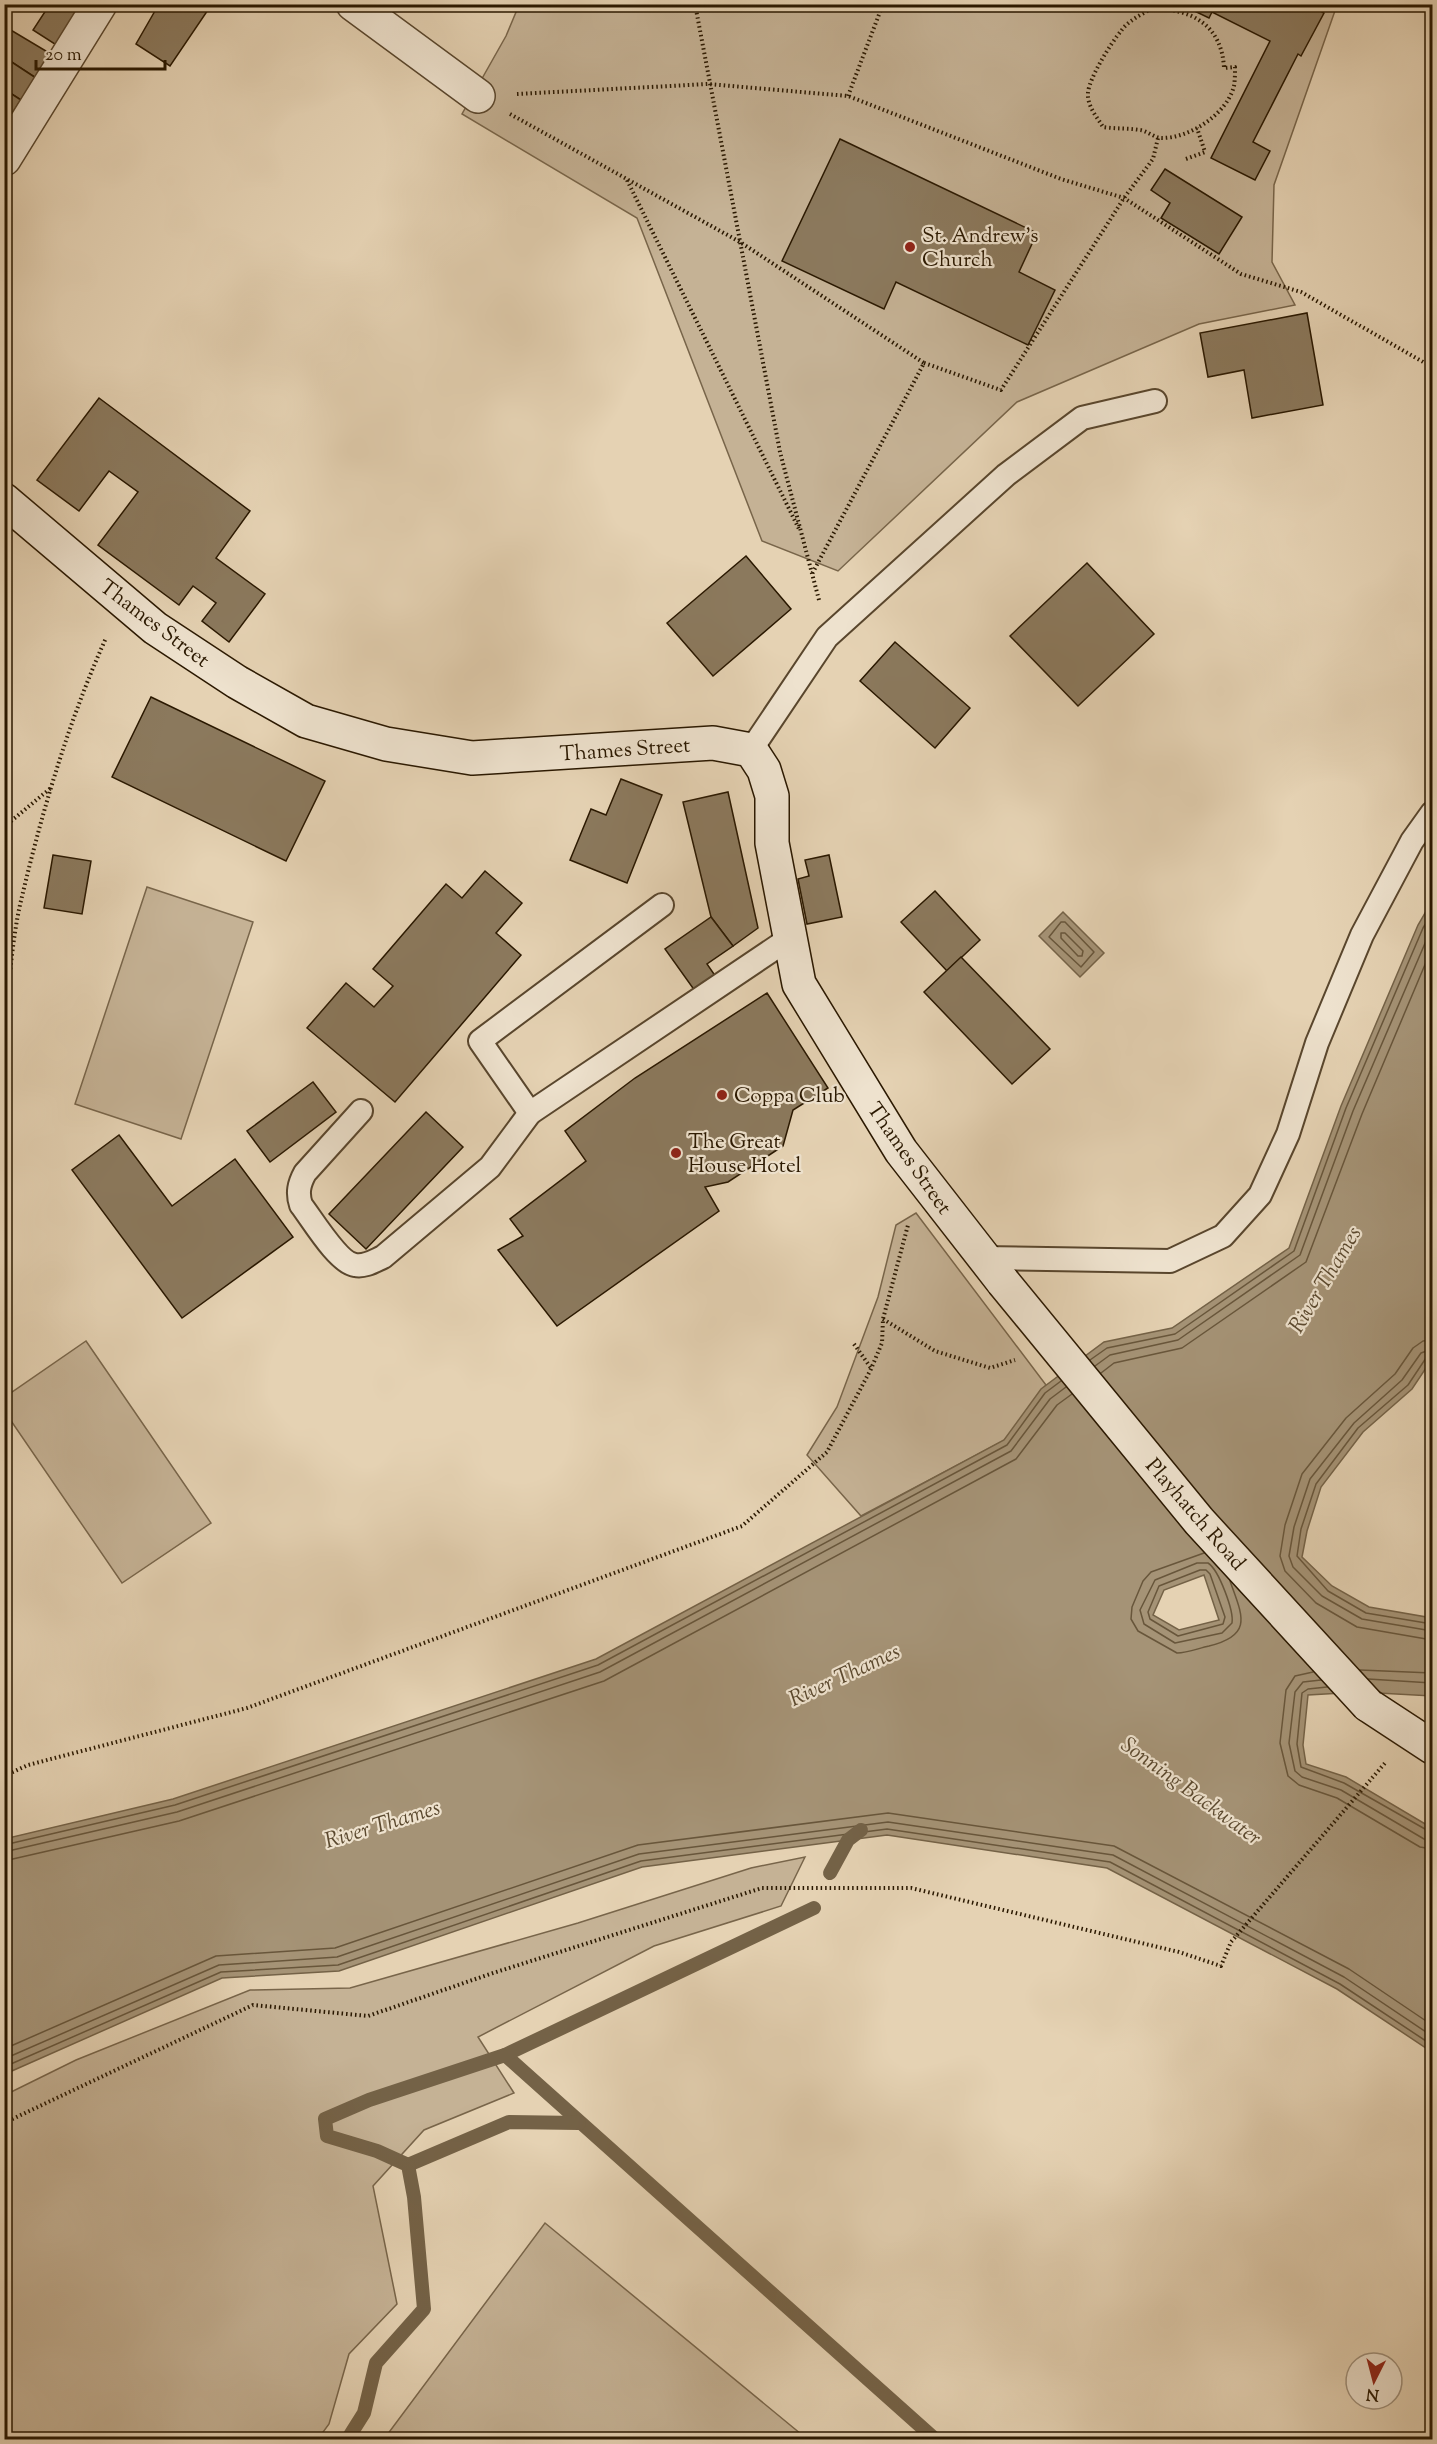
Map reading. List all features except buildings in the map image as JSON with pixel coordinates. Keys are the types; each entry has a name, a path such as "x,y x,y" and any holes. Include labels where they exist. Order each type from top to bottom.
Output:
{"main road":[{"path":"7,147 100,4"},
{"path":"354,4 478,96"},
{"name":"Thames Street","path":"4,500 155,628 237,682 306,721 387,744 472,758 713,743 751,750 764,770 772,796 772,843 799,984 877,1114 982,1258"},
{"name":"Playhatch Road","path":"982,1258 1199,1521 1368,1705 1432,1747"}],"lane":[{"path":"751,750 827,637 1006,475 1082,418 1155,401"},
{"path":"982,1258 1170,1261 1223,1236 1260,1195 1288,1134 1317,1043 1362,935 1412,841 1432,813"},
{"path":"530,1113 480,1041 662,904"},
{"path":"361,1111 305,1173 298,1197 343,1260 354,1265 367,1265 383,1257 490,1167 530,1113 790,938"}],"path":[{"path":"694,4 780,452 827,637"},
{"path":"848,96 883,4"},
{"path":"1024,4 1035,9"},
{"path":"1151,9 1171,9 1207,25 1218,39 1224,68 1235,67 1234,85 1229,99 1213,117 1197,128 1171,137 1158,138 1142,130 1103,127 1090,107 1088,95 1091,82 1121,30 1136,17 1151,9"},
{"path":"478,96 708,84 848,96 1061,179 1124,198 1242,274 1301,292 1432,367"},
{"path":"478,96 740,242 924,363 1001,390 1124,198 1153,159 1158,138"},
{"path":"1186,159 1205,152 1197,128"},
{"path":"627,179 803,537"},
{"path":"812,574 924,363"},
{"path":"4,1018 20,907 52,787 91,671 122,602"},
{"path":"4,827 52,787"},
{"path":"4,1776 28,1765 247,1708 742,1526 827,1452 871,1369 882,1343 883,1319 905,1226 941,1203"},
{"path":"883,1319 935,1351 990,1368 1023,1357"},
{"path":"854,1344 871,1369"},
{"path":"4,2123 253,2005 368,2016 490,1974 762,1888 911,1888 1179,1952 1221,1966 1231,1942 1383,1764"}],"shaded area":[{"path":"519,5 1337,5 1274,185 1272,262 1295,305 1199,324 1017,402 838,571 762,541 637,218 462,114 506,36"},
{"path":"147,887 253,922 181,1139 75,1104"},
{"path":"916,1213 1046,1385 1005,1440 861,1516 807,1455 837,1407 878,1297 896,1225"},
{"path":"86,1341 211,1523 122,1583 5,1412 5,1397"},
{"path":"805,1857 781,1906 654,1946 478,2037 514,2093 424,2130 373,2186 397,2304 349,2354 329,2424 318,2439 5,2439 5,2095 76,2060 250,1990 350,1988 578,1923 751,1868"},
{"path":"545,2223 807,2439 384,2439"}],"water":[{"path":"1432,901 1432,1359 1412,1389 1363,1432 1321,1487 1307,1531 1302,1557 1332,1586 1369,1607 1432,1618 1432,1696 1360,1692 1308,1695 1303,1745 1306,1764 1346,1777 1432,1828 1432,2052 1337,1989 1107,1868 887,1835 642,1867 339,1971 222,1978 5,2074 4,1839 173,1799 596,1659 1004,1440 1041,1389 1104,1342 1172,1328 1289,1248 1341,1106 1418,925","holes":["1204,1575 1219,1620 1179,1630 1153,1615 1164,1590"]},
{"path":"1063,912 1104,953 1080,977 1039,936"}],"waterway":[{"path":"830,1873 848,1840 861,1830"},
{"path":"347,2440 364,2413 376,2363 424,2309 414,2197 408,2165 377,2151 327,2136 325,2119 369,2100 505,2055 814,1908"},
{"path":"505,2055 936,2440"},
{"path":"408,2165 509,2122 579,2123"}],"place":[{"name":"St. Andrew's Church","path":"910,247"},
{"name":"Coppa Club","path":"722,1095"},
{"name":"The Great House Hotel","path":"676,1153"}],"water label":[{"name":"River Thames","path":"1324,1279"},
{"name":"River Thames","path":"844,1674"},
{"name":"Sonning Backwater","path":"1192,1790"},
{"name":"River Thames","path":"382,1823"}]}
